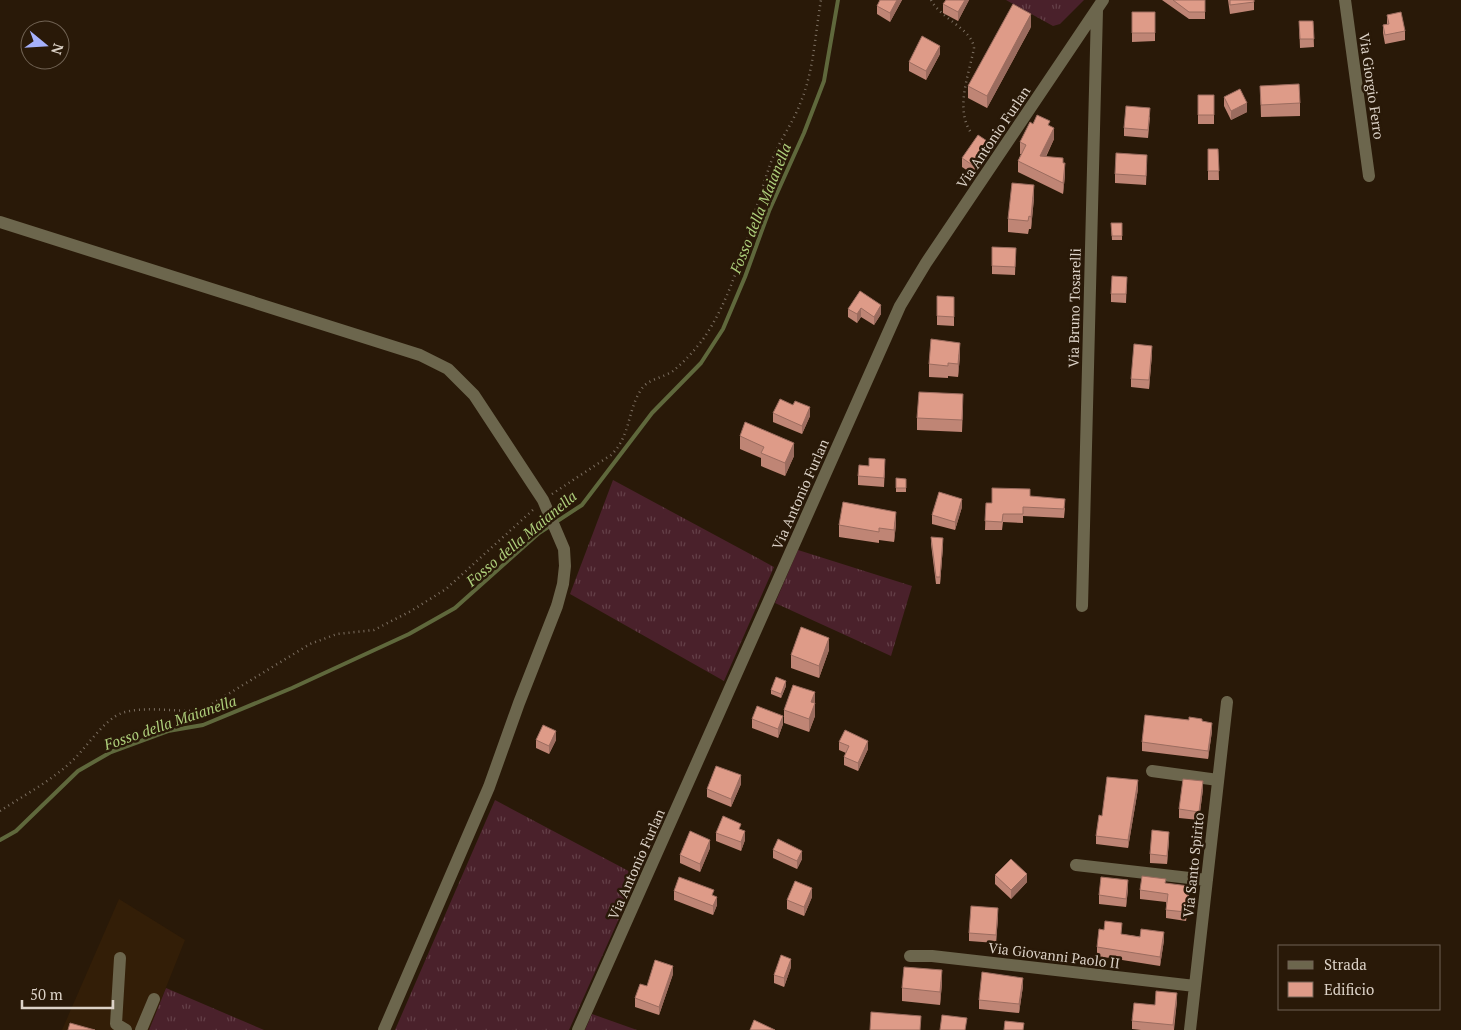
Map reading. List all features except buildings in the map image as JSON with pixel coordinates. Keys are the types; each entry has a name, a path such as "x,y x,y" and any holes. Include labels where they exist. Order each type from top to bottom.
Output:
{"street":[{"name":"Via Giorgio Ferro","path":"1345,0 1369,176"},
{"name":"Via Bruno Tosarelli","path":"1082,606 1100,5"},
{"name":"Via Antonio Furlan","path":"578,1030 900,306 926,263 1100,5"},
{"path":"0,222 437,362 448,368 474,395 525,472 549,513 564,549 563,584 557,606 519,702 489,787 384,1030"},
{"name":"Via Santo Spirito","path":"1190,1030 1226,702"},
{"path":"1152,771 1218,780"},
{"path":"1076,865 1207,880"},
{"name":"Via Giovanni Paolo II","path":"910,956 932,956 1195,986"},
{"path":"120,958 116,1024 126,1030"},
{"path":"141,1030 154,999"}],"path":[{"path":"0,811 69,765 112,718 123,712 142,710 202,710 310,644 337,634 374,630 411,611 446,589 525,519 542,500 600,462 619,447 626,433 636,398 642,388 649,382 672,371 682,362 705,335 722,307 770,162 800,103 814,48 821,0"},
{"path":"931,0 943,16 970,36 973,41 974,48 963,104 966,126 972,134"}],"shaded area":[{"path":"119,899 185,940 149,1030 62,1030"}],"green space":[{"path":"1006,0 1084,0 1060,24 1053,26"},
{"path":"613,480 774,567 724,681 570,594"},
{"path":"798,550 912,586 891,656 775,603"},
{"path":"495,800 638,876 569,1030 395,1030"},
{"path":"166,988 264,1030 149,1030"},
{"path":"592,1014 637,1030 585,1030"}],"waterway":[{"name":"Fosso della Maianella","path":"0,840 16,831 78,771 111,752 168,731 203,725 292,688 409,634 455,608 539,533 582,505 652,413 701,363 723,329 745,277 769,211 804,133 824,81 838,0"}]}
